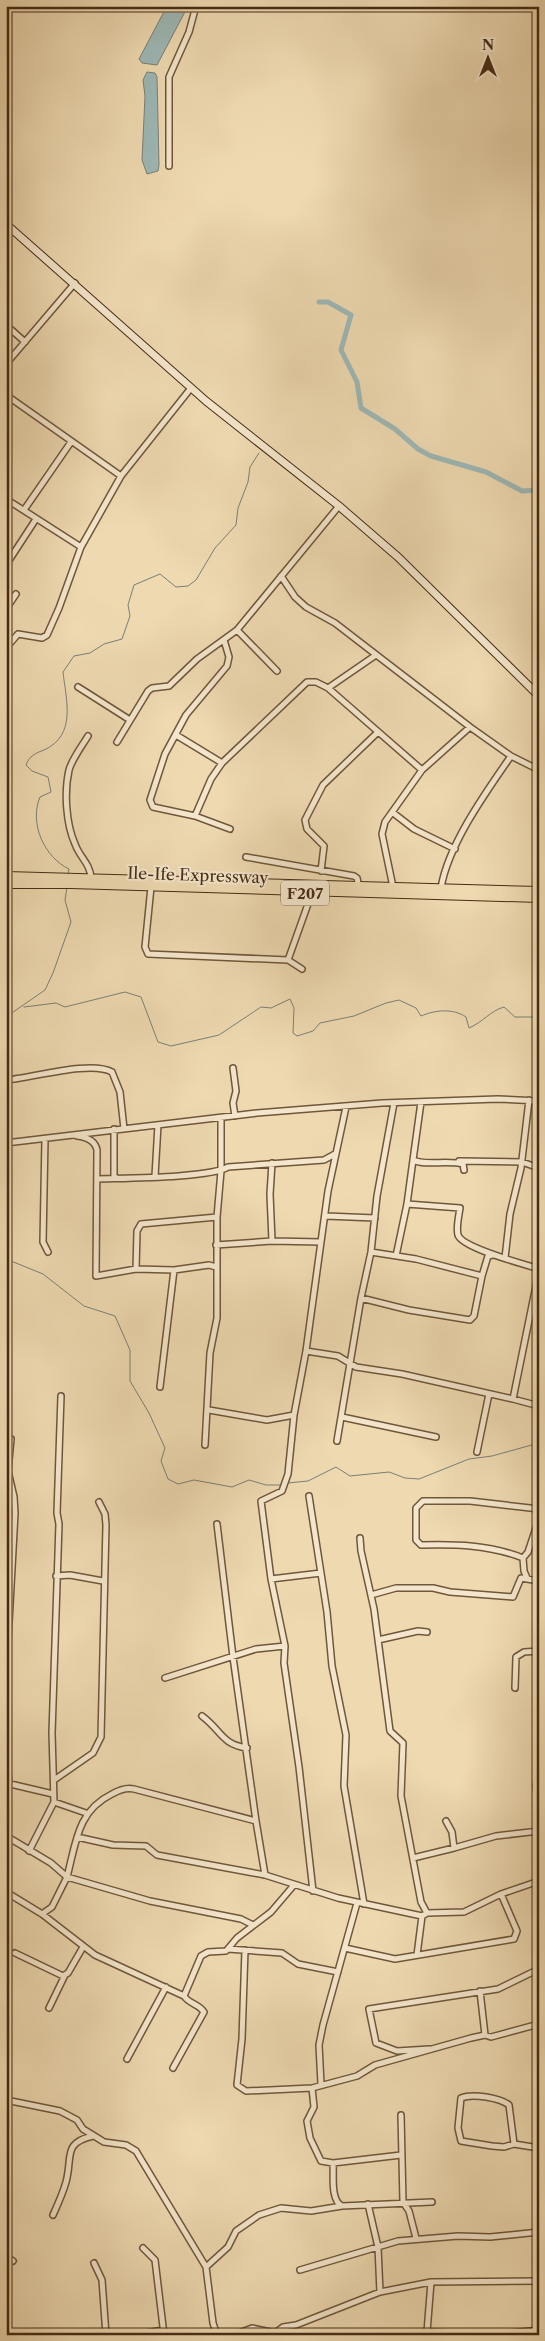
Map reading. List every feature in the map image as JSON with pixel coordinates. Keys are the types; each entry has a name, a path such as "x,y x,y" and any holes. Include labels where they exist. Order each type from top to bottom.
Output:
{"main road":[{"path":"6,224 75,283 191,388 340,506 398,557 539,696"},
{"name":"Ile-Ife Expressway","path":"6,876 22,880 151,887 483,893 539,891"},
{"name":"Ile-Ife Expressway","path":"68,881 91,878 313,889 359,886 441,888 539,898"},
{"name":"Ile-Ife Expressway","path":"6,884 22,880"}],"street":[{"path":"169,166 169,77 189,32 196,6"},
{"path":"6,364 75,283"},
{"path":"6,325 25,342"},
{"path":"6,648 18,634 42,638 47,635 81,547 121,476 191,388"},
{"path":"6,395 121,476"},
{"path":"24,510 71,442"},
{"path":"6,499 81,547"},
{"path":"117,742 148,691 152,688 169,686 197,660 237,630 340,506"},
{"path":"6,565 36,519"},
{"path":"281,576 295,597 306,607 335,623 470,727 511,756 537,769 539,762"},
{"path":"6,609 16,594"},
{"path":"237,630 277,671"},
{"path":"224,640 229,657 227,666 186,715 157,775 151,804 153,807 195,816 230,829"},
{"path":"328,688 376,655"},
{"path":"195,816 211,779 222,763 308,682 316,682 328,688 422,770"},
{"path":"78,687 130,720"},
{"path":"392,887 382,834 385,822 422,770 470,727"},
{"path":"321,871 324,846 307,829 305,820 323,785 378,732"},
{"path":"176,735 222,763"},
{"path":"88,736 69,770 67,801 73,841 78,852 90,868 91,878"},
{"path":"441,888 443,873 455,848 474,813 511,756"},
{"path":"392,812 414,829 455,848"},
{"path":"246,857 354,876 357,878 359,886"},
{"path":"151,887 145,947 148,954 288,960 302,969"},
{"path":"288,960 313,889"},
{"path":"6,1080 78,1068 106,1068 112,1072 120,1092 124,1129"},
{"path":"232,1068 236,1091 233,1103 235,1116"},
{"path":"505,1258 510,1214 522,1162 529,1100"},
{"path":"6,1143 45,1139 69,1134 235,1116 394,1103 539,1101"},
{"path":"396,1256 407,1204 421,1102"},
{"path":"337,1441 349,1362 371,1252 377,1196 394,1103"},
{"path":"313,1891 299,1767 284,1663 285,1646 271,1578 260,1500 282,1490 285,1482 335,1153 346,1107"},
{"path":"205,1445 210,1353 217,1318 216,1245 221,1171 221,1118"},
{"path":"155,1176 158,1125"},
{"path":"114,1129 114,1178 117,1178"},
{"path":"69,1134 86,1137 97,1146 96,1276 136,1269 174,1270 209,1265 216,1267"},
{"path":"45,1139 43,1242 48,1252"},
{"path":"97,1179 221,1171 228,1167 324,1160 335,1153"},
{"path":"413,1160 433,1162 522,1162 539,1168"},
{"path":"450,1161 462,1164 464,1170"},
{"path":"272,1163 270,1194 272,1241"},
{"path":"407,1204 460,1208 457,1234 461,1240 493,1255 539,1270 513,1399"},
{"path":"326,1216 375,1218"},
{"path":"136,1269 137,1231 141,1224 217,1217"},
{"path":"216,1245 272,1241 321,1242"},
{"path":"371,1252 482,1276"},
{"path":"361,1298 409,1310 470,1320 474,1316 488,1256 493,1255"},
{"path":"160,1387 174,1270"},
{"path":"306,1351 338,1356 356,1366 428,1379 539,1406"},
{"path":"477,1452 490,1394"},
{"path":"29,1851 54,1802 52,1733 58,1524 56,1513 61,1396"},
{"path":"208,1410 267,1420 294,1415"},
{"path":"342,1417 436,1437"},
{"path":"6,1678 9,1577 15,1513 14,1497 8,1471 12,1439"},
{"path":"309,1496 320,1573 328,1612 332,1666 346,1735 344,1786 364,1904"},
{"path":"523,1558 478,1546 421,1545 416,1540 416,1508 423,1501 446,1500 539,1509"},
{"path":"54,1780 93,1753 102,1737 106,1525 105,1514 99,1502"},
{"path":"528,1578 524,1571 523,1558 528,1552 539,1519"},
{"path":"217,1524 233,1657 265,1875"},
{"path":"360,1538 378,1640 390,1731 402,1743 401,1796 424,1915 417,1955"},
{"path":"371,1595 396,1588 433,1588 450,1592 513,1597 524,1571"},
{"path":"271,1578 320,1573"},
{"path":"56,1576 70,1574 104,1581"},
{"path":"521,1578 539,1581"},
{"path":"378,1640 418,1631 427,1632"},
{"path":"165,1678 262,1648 285,1646"},
{"path":"514,1688 516,1657 524,1652 539,1651"},
{"path":"202,1716 218,1730 228,1743 247,1748"},
{"path":"6,1749 8,1784 53,1794"},
{"path":"539,1767 536,1786 539,1812"},
{"path":"42,1914 52,1907 67,1877 77,1837 86,1813 104,1798 129,1788 256,1821"},
{"path":"54,1802 86,1813"},
{"path":"446,1821 452,1832 454,1848"},
{"path":"412,1858 496,1836 539,1831"},
{"path":"6,1836 51,1863 67,1877 150,1901 241,1919 253,1925"},
{"path":"77,1837 113,1845 141,1845 157,1855 265,1875 357,1903 424,1915 464,1912 501,1894 539,1881"},
{"path":"184,1996 201,1956 208,1952 223,1953 253,1925 271,1912 294,1885"},
{"path":"6,1892 42,1914 82,1947 110,1963 141,1974 184,1996 204,2012 173,2068"},
{"path":"345,1948 388,1959 408,1958 417,1955 478,1947 514,1939 516,1931 501,1894"},
{"path":"321,2084 319,2046 322,2025 357,1903"},
{"path":"49,2008 82,1947"},
{"path":"228,1949 282,1953 298,1964 338,1972"},
{"path":"245,1950 242,2039 237,2085 246,2091 312,2088 321,2084 357,2076 375,2065 485,2035 491,2036 539,2024"},
{"path":"15,1953 62,1976 66,1976"},
{"path":"437,2049 397,2051 376,2043 369,2008 498,1989 539,1969"},
{"path":"127,2059 166,1987"},
{"path":"480,1991 485,2035"},
{"path":"312,2088 314,2107 307,2121 310,2138 321,2161 333,2163 401,2155"},
{"path":"514,2144 509,2105 504,2101 485,2098 466,2096 462,2098 458,2128 461,2141 504,2147 514,2144 539,2148"},
{"path":"6,2100 60,2110 77,2120 83,2129 104,2142 126,2145 136,2151 206,2268 213,2323 217,2335"},
{"path":"401,2114 403,2202 409,2210 416,2238"},
{"path":"53,2215 67,2180 69,2154 74,2144 81,2138 94,2136"},
{"path":"333,2163 335,2198 338,2204 342,2206"},
{"path":"206,2268 228,2247 236,2231 259,2214 281,2208 311,2211 368,2204 432,2202"},
{"path":"368,2204 378,2247 380,2292"},
{"path":"300,2270 416,2238 490,2237 539,2232"},
{"path":"135,2335 163,2332 155,2260 143,2248"},
{"path":"6,2256 12,2261"},
{"path":"94,2264 102,2280 106,2335"},
{"path":"234,2335 252,2328 274,2333 283,2327 296,2325 380,2292 430,2282 539,2281"},
{"path":"427,2332 430,2282"},
{"path":"415,2335 427,2332 493,2335 539,2330"}],"water":[{"path":"167,6 188,6 157,65 142,63 139,59"},
{"path":"147,72 155,73 157,77 159,165 158,171 147,174 142,160 145,96 143,80"}],"waterway":[{"path":"319,302 328,302 351,315 341,350 357,382 361,408 395,429 418,449 431,456 486,472 522,491 539,490"},
{"path":"68,875 69,869 52,856 46,848 38,828 36,818 40,797 51,792 48,777 32,771 26,765 33,755 54,743 61,735 65,726 67,705 63,672 74,656 90,653 104,644 122,639 130,616 128,605 134,585 160,574 176,587 188,586 196,580 215,548 236,525 238,508 248,482 250,467 259,453"},
{"path":"6,1017 45,990 53,973 71,922 65,900 67,887"},
{"path":"24,1007 56,1003 65,1007 125,992 141,997 158,1042 171,1046 219,1035 261,1007 271,1008 290,999 294,1008 293,1033 297,1036 313,1031 320,1023 354,1016 386,1003 399,1000 416,1008 421,1016 432,1012 444,1011 461,1014 466,1017 469,1028 504,1007 515,1017 539,1017"},
{"path":"6,1259 43,1274 84,1306 115,1316 130,1350 130,1381 149,1413 165,1448 161,1461 168,1479 178,1484 194,1480 232,1487 249,1480 266,1485 282,1485"},
{"path":"288,1483 308,1481 336,1467 350,1476 389,1472 405,1478 419,1479 469,1459 492,1456 539,1443"}]}
